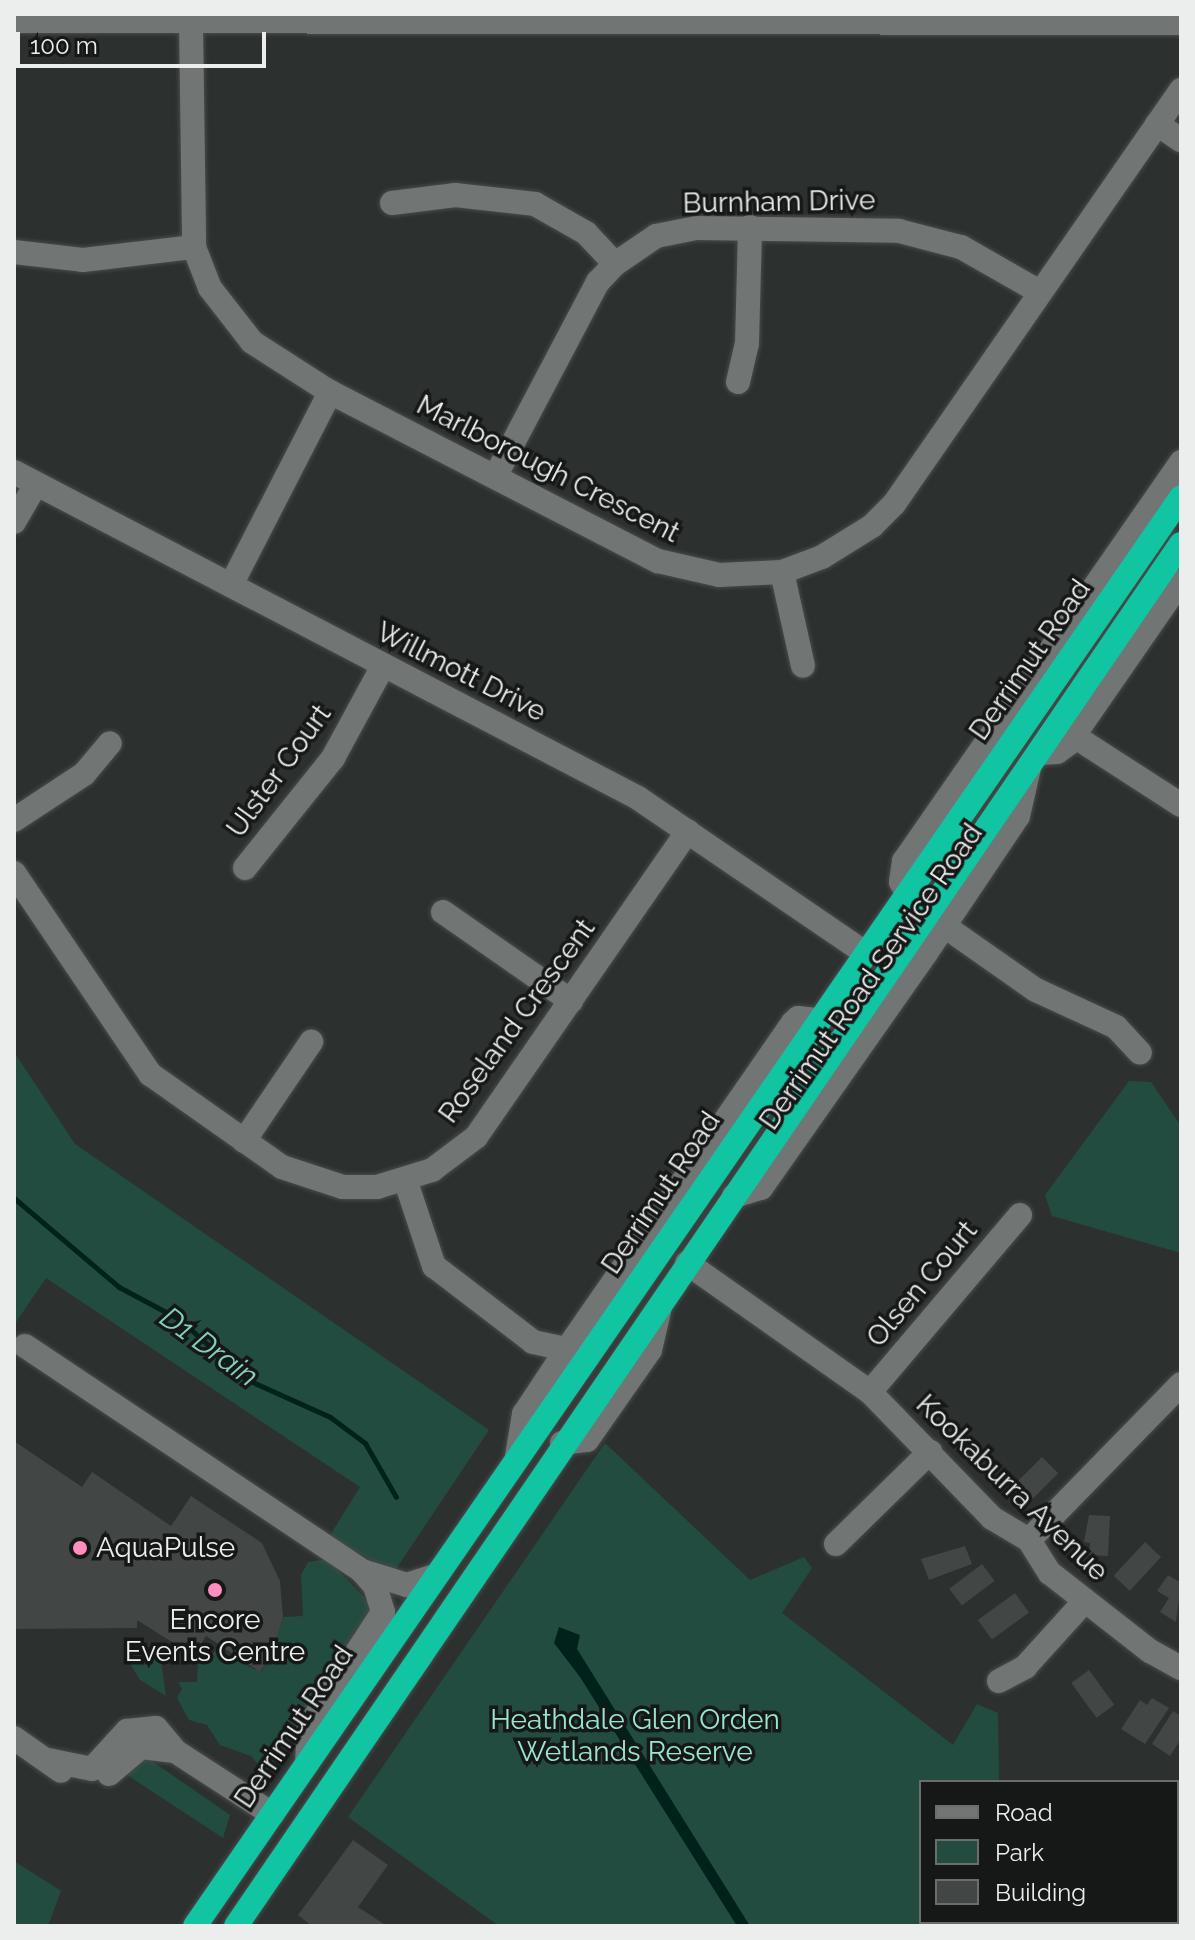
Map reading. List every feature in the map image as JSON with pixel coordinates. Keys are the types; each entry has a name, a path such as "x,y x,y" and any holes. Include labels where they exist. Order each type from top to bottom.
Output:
{"highway":[{"name":"Derrimut Road","path":"195,1926 816,1020 1181,497"},
{"name":"Derrimut Road","path":"236,1926 562,1443 1034,761 1069,726 1181,544"},
{"path":"1022,725 1045,705 1058,707 1069,726"},
{"path":"906,891 922,897 947,888"},
{"path":"864,952 890,970"},
{"path":"662,1245 687,1263"},
{"path":"272,1814 300,1832"}],"street":[{"path":"14,21 1181,23"},
{"name":"Marlborough Crescent","path":"191,21 194,247 210,288 252,342 330,392 658,561 719,575 782,572 847,544 894,504 1181,90"},
{"path":"1157,124 1181,140"},
{"path":"392,203 455,195 535,204 586,233 615,264"},
{"path":"738,382 747,344 750,227"},
{"name":"Burnham Drive","path":"495,477 581,314 615,264 656,236 696,228 862,227 928,237 1004,267 1040,292"},
{"path":"14,252 83,260 194,247"},
{"path":"231,585 330,392"},
{"name":"Derrimut Road Service Road","path":"906,891 900,872 904,861 1181,462"},
{"path":"14,505 26,479"},
{"path":"14,522 26,479"},
{"name":"Willmott Drive","path":"26,479 638,798 864,952"},
{"path":"782,572 803,666"},
{"path":"1181,581 1069,726 1181,805"},
{"name":"Ulster Court","path":"245,868 333,758 383,666"},
{"path":"14,820 84,774 110,743"},
{"name":"Derrimut Road Service Road","path":"734,1196 761,1188 943,925 1018,816 1034,761"},
{"name":"Roseland Crescent","path":"14,873 150,1074 244,1141 310,1180 343,1187 406,1182 432,1170 476,1137 688,831"},
{"path":"443,912 571,1001"},
{"path":"943,925 1036,990 1116,1027 1140,1053"},
{"name":"Derrimut Road Service Road","path":"517,1456 524,1414 567,1349 793,1023 798,1018 816,1020"},
{"path":"244,1141 311,1042"},
{"path":"406,1182 434,1266 533,1342 567,1349"},
{"name":"Olsen Court","path":"870,1392 1020,1215"},
{"name":"Kookaburra Avenue","path":"687,1263 870,1392 992,1518 1029,1540 1050,1573 1084,1602 1181,1668"},
{"path":"25,1346 362,1571 375,1586 383,1612 309,1726 307,1763"},
{"path":"1029,1540 1181,1384"},
{"path":"836,1544 930,1452"},
{"path":"362,1571 407,1585 432,1577"},
{"path":"999,1681 1025,1667 1084,1602"},
{"path":"14,1738 91,1786 141,1747 175,1751 272,1814"}],"green space":[{"path":"14,1052 75,1144 489,1430 394,1572 329,1537 360,1487 46,1278 14,1325"},
{"path":"1129,1081 1151,1082 1181,1126 1181,1253 1052,1216 1045,1195"},
{"name":"Heathdale Glen Orden Wetlands Reserve","path":"605,1443 750,1580 804,1557 812,1568 782,1613 953,1745 977,1704 998,1713 999,1780 919,1780 919,1924 1065,1926 499,1926 348,1817"},
{"path":"327,1559 373,1606 295,1726 284,1756 264,1771 251,1756 220,1745 207,1725 189,1720 177,1698 182,1689 178,1682 197,1682 198,1663 216,1651 261,1672 273,1653 283,1617 303,1616 301,1575 308,1562"},
{"path":"129,1652 161,1661 166,1696 140,1680 127,1659"},
{"path":"149,1759 230,1815 223,1838 121,1771 130,1763"},
{"path":"14,1861 61,1891 48,1926 14,1926"}],"shaded area":[{"path":"559,1627 580,1635 577,1649 750,1926 737,1926 580,1677 554,1643"}],"building":[{"path":"14,1441 82,1487 92,1472 171,1526 191,1496 262,1543 280,1581 283,1617 273,1653 260,1672 206,1636 194,1656 137,1620 137,1628 14,1629"},
{"path":"1042,1457 1058,1473 1030,1502 1014,1485"},
{"path":"1089,1515 1110,1516 1108,1556 1089,1555 1090,1543 1084,1542"},
{"path":"1145,1542 1161,1557 1130,1591 1114,1576"},
{"path":"965,1546 972,1564 929,1580 921,1559"},
{"path":"982,1564 995,1581 962,1605 949,1589"},
{"path":"1168,1575 1181,1583 1176,1622 1160,1612 1169,1598 1157,1591"},
{"path":"1015,1593 1029,1612 992,1639 978,1620"},
{"path":"1089,1670 1114,1705 1096,1718 1071,1683"},
{"path":"1152,1698 1169,1708 1145,1744 1121,1729 1140,1700 1147,1705"},
{"path":"1173,1711 1181,1716 1181,1739 1170,1756 1152,1744"},
{"path":"353,1840 388,1865 358,1907 387,1926 312,1926 298,1915"}],"waterway":[{"name":"D1 Drain","path":"14,1198 119,1287 179,1319 246,1379 330,1417 365,1443 396,1497"}],"place":[{"name":"AquaPulse","path":"80,1548"},
{"name":"Encore Events Centre","path":"215,1590"}]}
